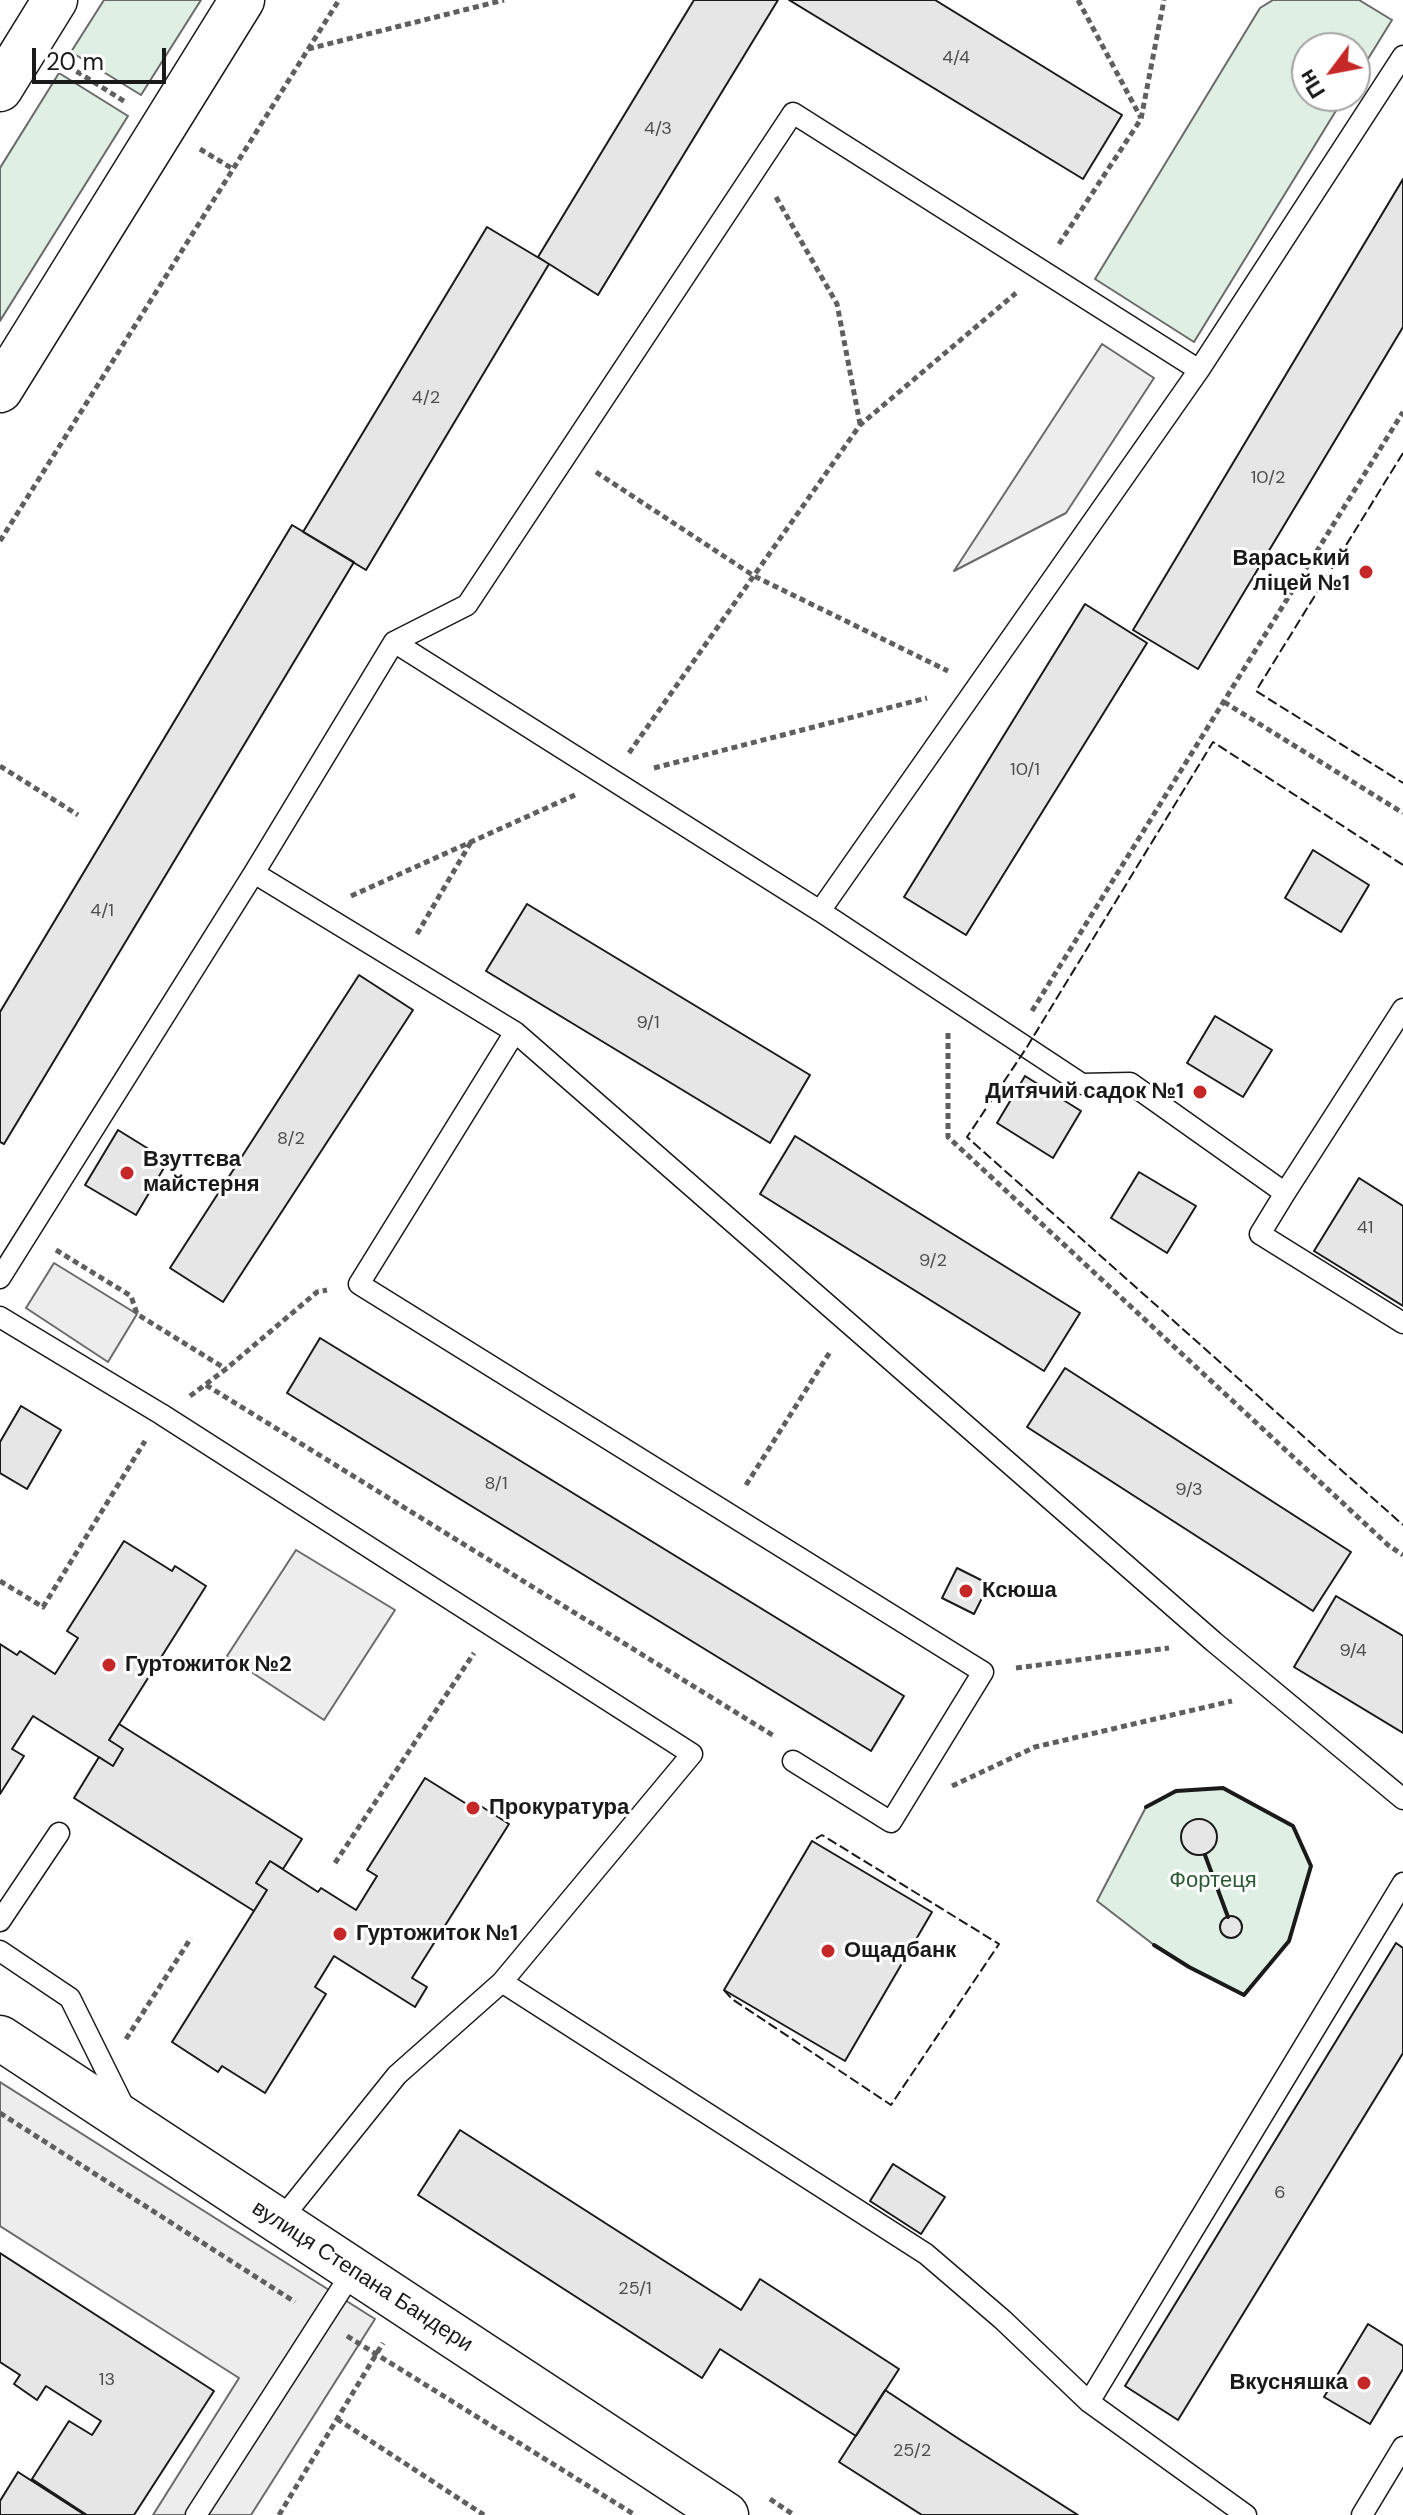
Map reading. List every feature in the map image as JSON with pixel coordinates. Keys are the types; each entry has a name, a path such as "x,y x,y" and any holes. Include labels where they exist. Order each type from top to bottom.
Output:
{"street":[{"path":"0,89 55,0"},
{"path":"0,390 242,0"},
{"name":"вулиця Степана Бандери","path":"0,2038 726,2515"}],"lane":[{"path":"820,911 1199,370 1403,56"},
{"path":"0,1278 254,873 394,642 467,605 793,113 1199,370"},
{"path":"394,642 820,911 1082,1084 1130,1083 1285,1193"},
{"path":"254,873 515,1032 1214,1642 1403,1799"},
{"path":"1403,1009 1260,1234 1403,1323"},
{"path":"515,1032 359,1284 983,1672 891,1822 793,1761"},
{"path":"0,1317 161,1414 692,1754 502,1982 397,2075 279,2222"},
{"path":"0,1921 59,1833"},
{"path":"1089,2402 1403,1883"},
{"path":"0,1951 70,1998 133,2125"},
{"path":"502,1982 926,2254 1003,2320 1089,2402 1246,2515"},
{"path":"196,2515 353,2271"},
{"path":"1362,2515 1403,2447"}],"path":[{"path":"0,541 339,0"},
{"path":"308,49 504,0"},
{"path":"1078,0 1141,119"},
{"path":"610,779 860,425 1042,271 1141,119 1164,0"},
{"path":"29,42 233,169"},
{"path":"758,166 837,304 860,425"},
{"path":"1015,1039 1403,412"},
{"path":"568,453 754,576 978,686"},
{"path":"317,911 610,779 978,686"},
{"path":"1224,702 1403,813"},
{"path":"0,766 78,815"},
{"path":"400,962 471,842"},
{"path":"948,995 948,1137 1388,1545 1403,1555"},
{"path":"29,1232 131,1296 137,1314 226,1369"},
{"path":"0,1581 43,1607 161,1414 206,1385 317,1292 359,1284"},
{"path":"728,1513 848,1322"},
{"path":"206,1385 775,1736"},
{"path":"335,1863 492,1626"},
{"path":"983,1672 1214,1642"},
{"path":"897,1812 1035,1747 1273,1691"},
{"path":"105,2070 191,1938"},
{"path":"279,2515 377,2355"},
{"path":"337,2419 484,2515"}],"green space":[{"path":"104,0 201,0 141,95 71,52"},
{"path":"1273,0 1359,0 1392,20 1371,54 1371,32 1291,32 1291,112 1335,112 1194,342 1095,279 1260,8"},
{"path":"59,73 128,116 0,321 0,168"},
{"name":"Фортеця","path":"1223,1788 1293,1826 1311,1866 1289,1941 1244,1995 1154,1945 1097,1901 1146,1807 1176,1791"}],"shaded area":[{"path":"1102,344 1154,378 1066,513 954,571"},
{"path":"54,1263 137,1314 108,1362 26,1308"},
{"path":"296,1550 395,1610 324,1720 227,1656"},
{"path":"0,2082 375,2319 251,2515 153,2515 239,2378 0,2226"}],"building":[{"path":"694,0 778,0 598,295 538,257"},
{"path":"789,0 935,0 1122,115 1083,179"},
{"path":"1403,179 1403,327 1198,669 1133,630"},
{"path":"487,227 549,264 366,570 303,532"},
{"path":"292,525 354,562 4,1144 0,1142 0,1012"},
{"path":"1085,604 1147,643 966,935 904,897"},
{"path":"1313,850 1369,885 1341,932 1285,898"},
{"path":"527,904 810,1075 770,1143 486,971"},
{"path":"359,975 413,1010 223,1302 170,1268"},
{"path":"1215,1016 1272,1050 1243,1097 1187,1063"},
{"path":"1025,1076 1081,1111 1053,1158 997,1123"},
{"name":"Взуттєва майстерня","path":"118,1130 168,1161 136,1215 85,1185"},
{"path":"795,1136 1080,1313 1044,1371 760,1194"},
{"path":"1139,1172 1196,1206 1167,1253 1111,1218"},
{"path":"1359,1178 1403,1206 1403,1306 1314,1251"},
{"path":"320,1338 904,1696 871,1751 287,1393"},
{"path":"1065,1368 1351,1552 1313,1611 1027,1427"},
{"path":"21,1406 61,1430 27,1489 0,1473 0,1442"},
{"name":"Гуртожиток №2","path":"124,1541 172,1571 175,1566 206,1586 109,1740 123,1749 113,1766 33,1716 12,1749 24,1756 0,1794 0,1644 17,1655 20,1651 55,1674 78,1638 67,1631"},
{"name":"Ксюша","path":"957,1568 989,1584 974,1614 942,1598"},
{"path":"1336,1596 1403,1636 1403,1733 1294,1667"},
{"path":"119,1724 302,1839 283,1869 270,1861 256,1883 267,1890 254,1911 74,1798 99,1757 113,1766 123,1749 109,1740"},
{"name":"Гуртожиток №1","path":"425,1778 473,1808 476,1803 509,1824 412,1978 427,1987 415,2007 334,1956 315,1987 326,1994 265,2093 222,2066 218,2072 172,2042 267,1890 256,1883 270,1861 318,1892 321,1888 356,1910 377,1876 367,1870"},
{"path":"1199,1819 1212,1824 1217,1837 1212,1850 1199,1855 1186,1850 1181,1837 1186,1824"},
{"name":"Ощадбанк","path":"812,1841 932,1912 845,2061 724,1990"},
{"path":"1231,1916 1242,1927 1231,1938 1220,1927"},
{"path":"1396,1943 1403,1948 1403,2053 1178,2420 1125,2386"},
{"path":"460,2130 741,2310 760,2279 899,2369 856,2436 720,2349 702,2378 418,2195"},
{"path":"893,2164 945,2197 921,2234 870,2201"},
{"path":"0,2253 214,2391 134,2515 87,2515 32,2479 69,2421 92,2435 101,2421 46,2386 37,2400 14,2384 20,2375 0,2362"},
{"name":"Вкусняшка","path":"1368,2324 1403,2346 1403,2369 1370,2424 1324,2397"},
{"path":"885,2390 1078,2515 922,2515 839,2462"},
{"path":"18,2472 85,2515 0,2515 0,2501"}],"fence":[{"path":"1403,453 1256,691 1403,783"},
{"path":"1403,865 1213,742 1027,1047 967,1137 1403,1525"},
{"path":"724,1990 732,1999 891,2105 999,1944 822,1835 812,1841"}],"wall":[{"path":"1146,1807 1176,1791 1223,1788 1293,1826 1311,1866 1289,1941 1244,1995 1154,1945"},
{"path":"1205,1855 1228,1917"}],"place":[{"name":"Вараський ліцей №1","path":"1366,572"},
{"name":"Дитячий садок №1","path":"1200,1092"},
{"name":"Взуттєва майстерня","path":"127,1173"},
{"name":"Ксюша","path":"966,1591"},
{"name":"Гуртожиток №2","path":"109,1665"},
{"name":"Прокуратура","path":"473,1808"},
{"name":"Гуртожиток №1","path":"340,1934"},
{"name":"Ощадбанк","path":"828,1951"},
{"name":"Вкусняшка","path":"1364,2383"}]}
